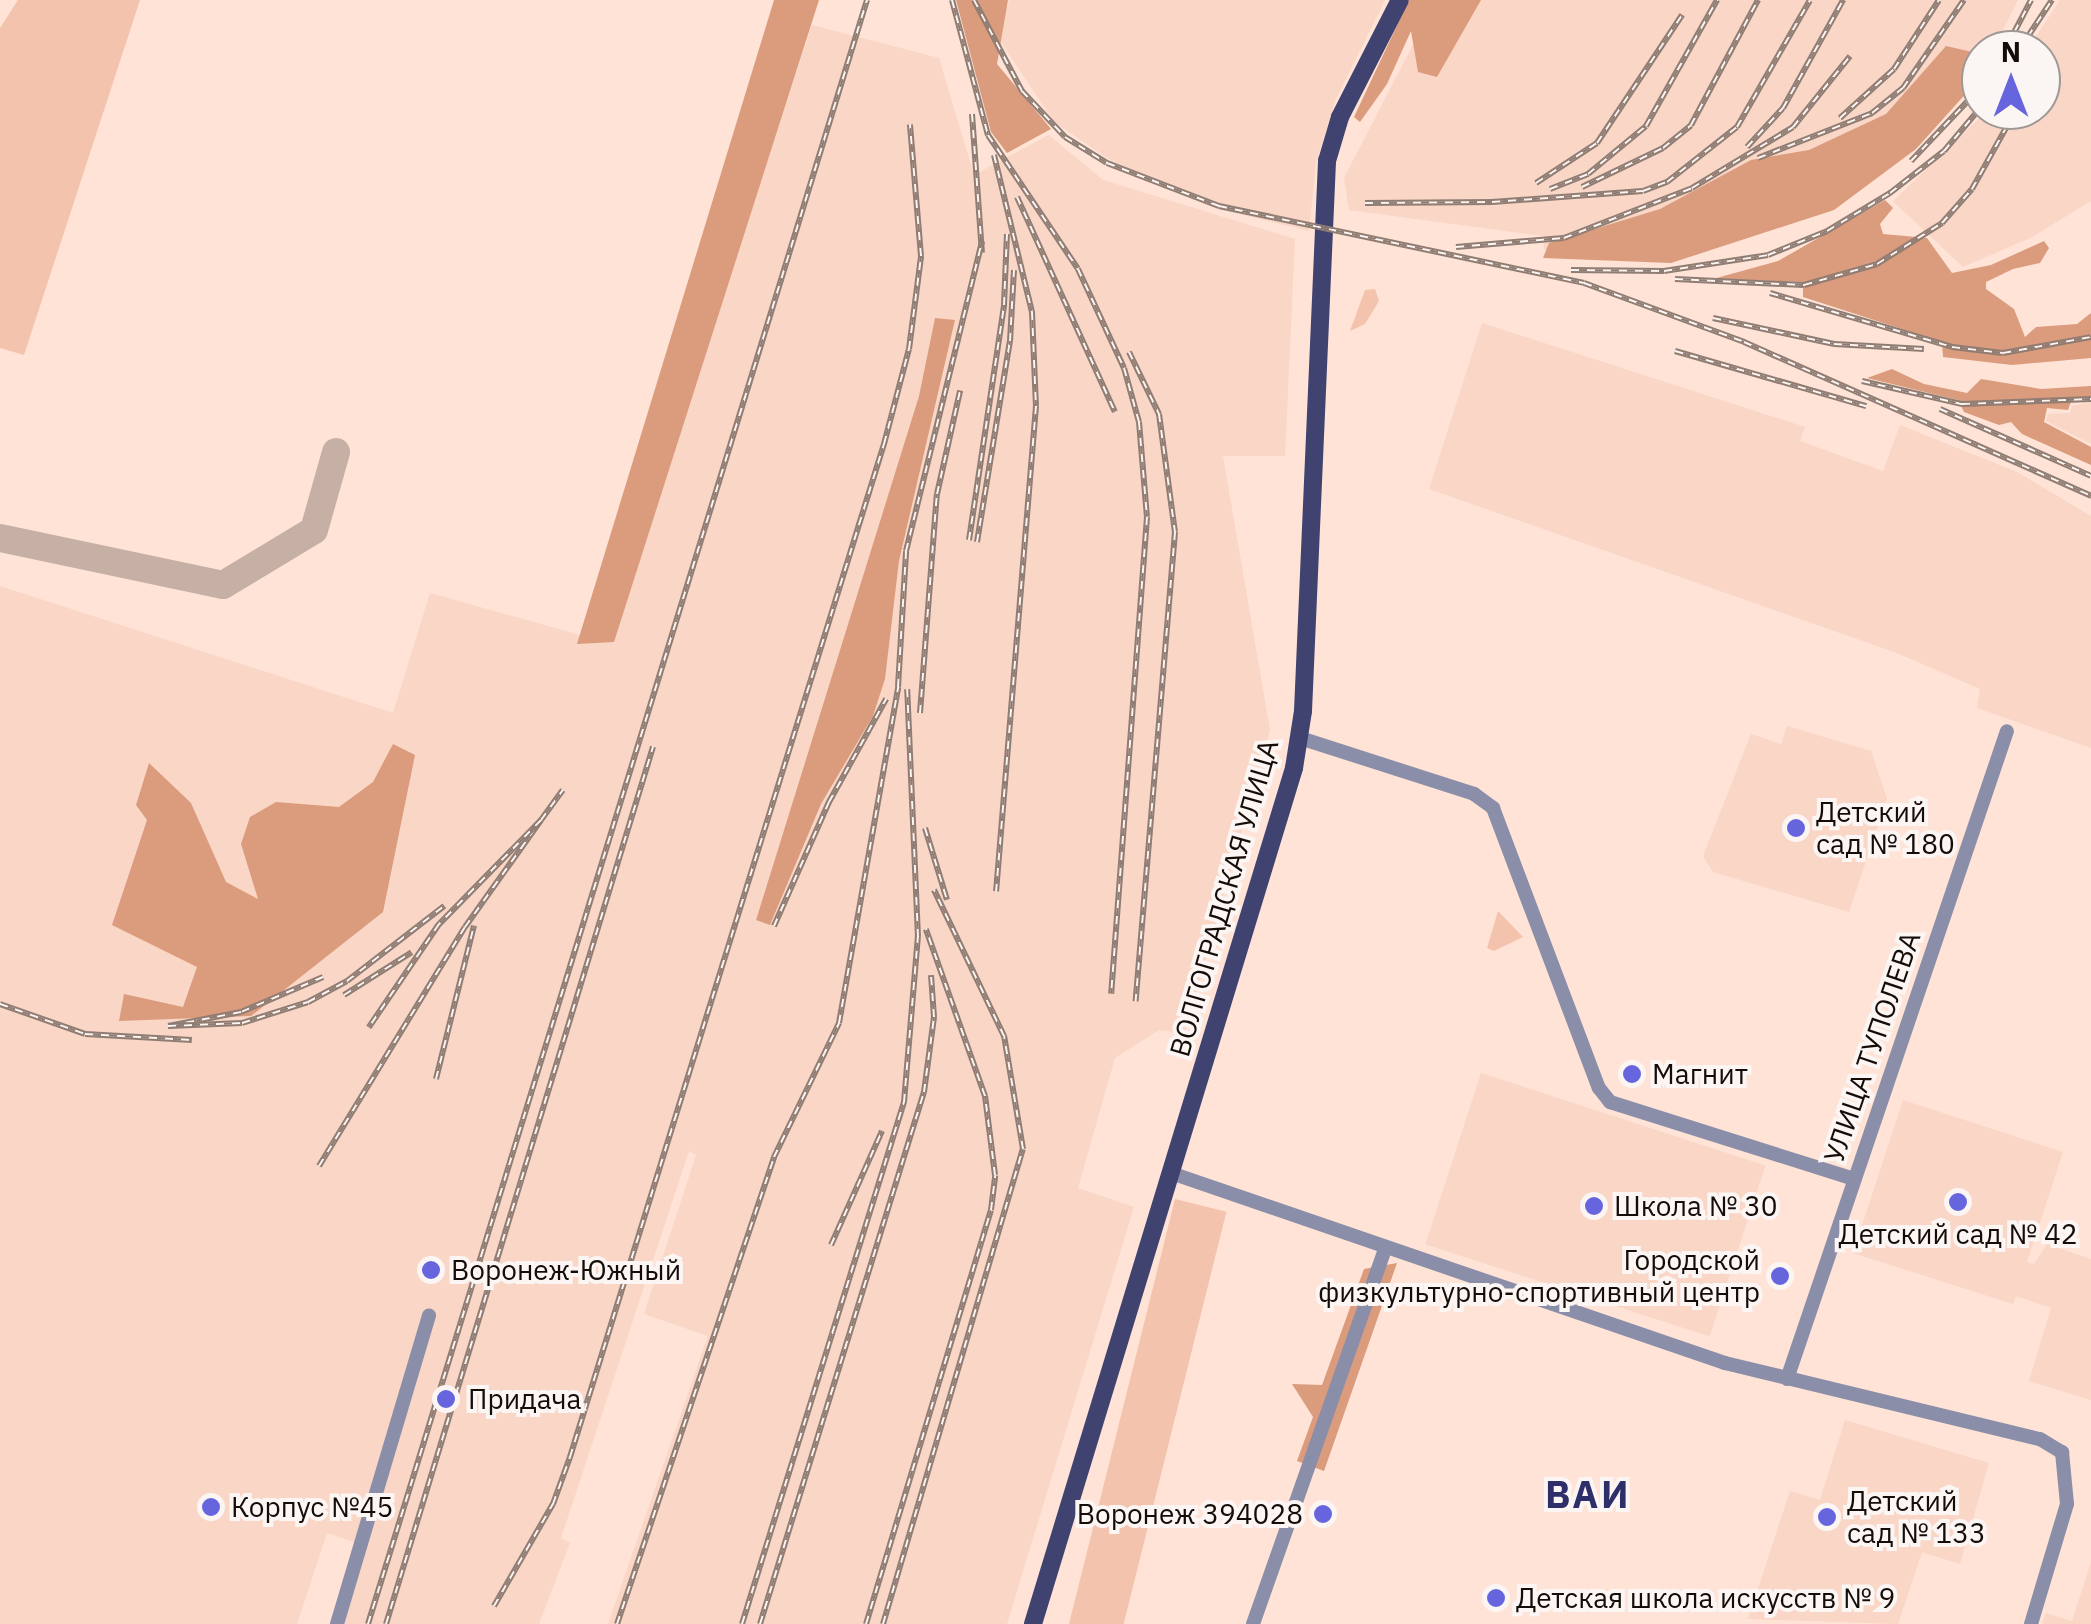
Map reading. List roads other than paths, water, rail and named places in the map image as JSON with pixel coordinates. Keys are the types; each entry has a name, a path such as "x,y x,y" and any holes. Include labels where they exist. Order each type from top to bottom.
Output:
{"main road":[{"name":"ВОЛГОГРАДСКАЯ УЛИЦА","path":"1034,1624 1300,738 1326,161 1340,117 1400,0"}],"street":[{"name":"УЛИЦА ТУПОЛЕВА","path":"1786,1380 2007,731"},
{"path":"1300,738 1474,794 1493,808 1599,1088 1610,1102 1854,1179"},
{"path":"1171,1173 1385,1250 1786,1380 2040,1440 2062,1452 2067,1504 2031,1624"},
{"path":"1253,1624 1385,1250"},
{"path":"337,1624 429,1315"}],"railway":[{"path":"368,1624 867,0"},
{"path":"952,0 988,135 1078,269 1124,368 1139,422 1147,517 1111,994"},
{"path":"974,0 1022,91 1065,137 1107,163 1219,206 1584,283 1744,342 2091,496"},
{"path":"1550,189 1588,174 1646,126 1717,0"},
{"path":"1582,187 1663,148 1691,125 1758,0"},
{"path":"1365,203 1492,202 1643,191 1667,182 1737,127 1810,0"},
{"path":"1747,147 1783,108 1843,0"},
{"path":"1840,118 1894,69 1939,0"},
{"path":"1758,158 1872,113 1903,88 1964,0"},
{"path":"2015,30 2031,0"},
{"path":"2032,30 2052,0"},
{"path":"1536,183 1597,143 1682,15"},
{"path":"1456,247 1564,238 1692,188 1793,127 1850,56"},
{"path":"1911,161 1961,108"},
{"path":"972,114 982,253"},
{"path":"494,1606 553,1504 570,1457 884,444 909,349 921,256 910,124"},
{"path":"1571,270 1664,271 1768,255 1827,231 1890,193 1944,151 1962,130"},
{"path":"1675,279 1804,285 1877,264 1942,223 1972,189 2005,130"},
{"path":"994,155 1032,312 1036,406 996,891"},
{"path":"1017,197 1115,412"},
{"path":"969,540 1004,305 1007,234"},
{"path":"617,1624 774,1157 839,1023 898,687 906,551 982,241"},
{"path":"977,542 1010,341 1014,270"},
{"path":"1770,293 1952,347 2003,353 2091,337"},
{"path":"1713,318 1834,344 1924,349"},
{"path":"1675,351 1866,406"},
{"path":"1129,352 1159,414 1175,532 1136,1001"},
{"path":"1862,381 1962,404 2091,399"},
{"path":"920,713 937,494 960,391"},
{"path":"1940,409 2091,476"},
{"path":"742,1624 904,1102 918,937 907,689"},
{"path":"774,926 829,802 886,699"},
{"path":"386,1624 653,747"},
{"path":"541,820 563,790"},
{"path":"319,1166 465,927 541,820 439,924 369,1027"},
{"path":"925,828 947,900"},
{"path":"883,1624 1023,1149 1004,1036 934,890"},
{"path":"323,977 241,1012 168,1026 242,1023 308,1002 347,981 444,906"},
{"path":"436,1079 474,926"},
{"path":"866,1624 991,1210 995,1175 985,1096 926,929"},
{"path":"344,995 412,952"},
{"path":"760,1624 924,1092 934,1017 931,975"},
{"path":"0,1004 85,1034 192,1040"},
{"path":"831,1245 882,1131"}],"place":[{"name":"Детский сад № 180","path":"1796,828"},
{"name":"Магнит","path":"1632,1074"},
{"name":"Детский сад № 42","path":"1958,1202"},
{"name":"Школа № 30","path":"1594,1206"},
{"name":"Воронеж-Южный","path":"431,1270"},
{"name":"Городской физкультурно-спортивный центр","path":"1780,1276"},
{"name":"Придача","path":"446,1399"},
{"name":"Корпус №45","path":"211,1507"},
{"name":"Воронеж 394028","path":"1323,1514"},
{"name":"Детский сад № 133","path":"1827,1517"},
{"name":"Детская школа искусств № 9","path":"1496,1598"}],"district":[{"name":"ВАИ","path":"1588,1494"}]}
